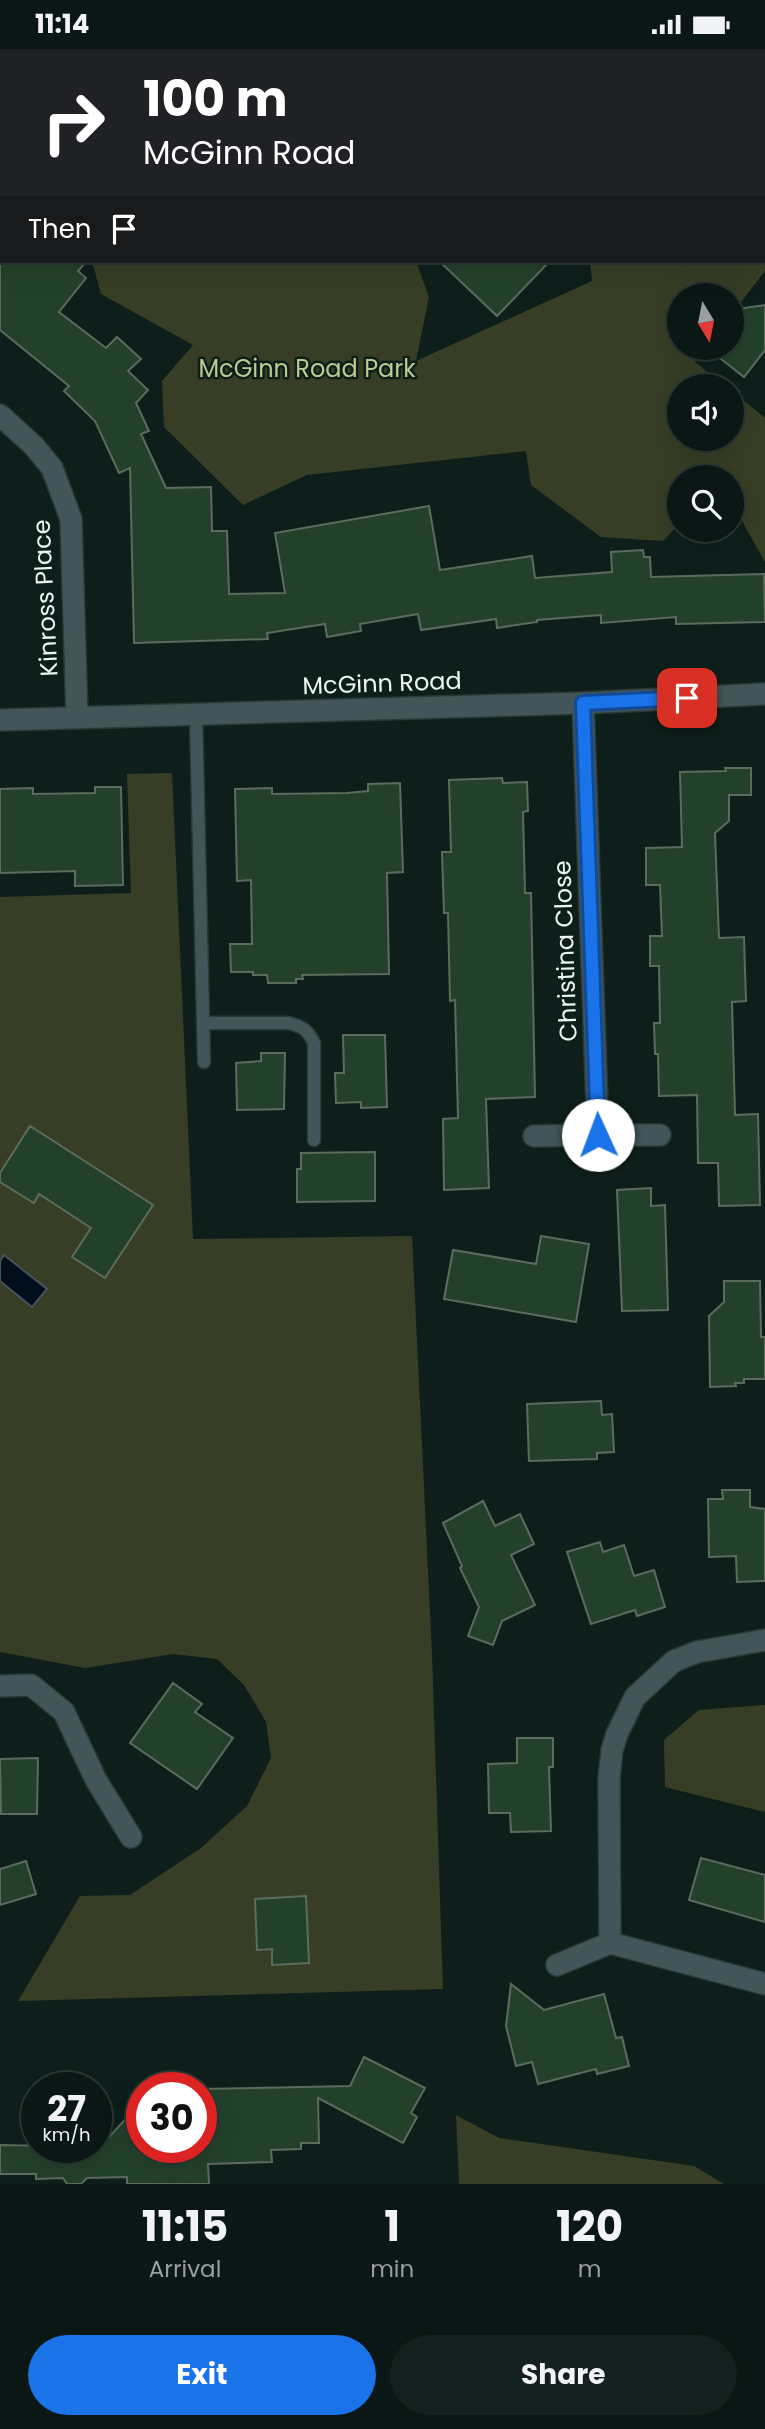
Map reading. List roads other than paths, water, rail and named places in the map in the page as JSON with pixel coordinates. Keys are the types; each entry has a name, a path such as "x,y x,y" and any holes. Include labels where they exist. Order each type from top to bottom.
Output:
{"street":[{"name":"Kinross Place","path":"0,415 34,446 52,468 71,519 77,718"},
{"name":"McGinn Road","path":"0,720 583,703 765,694"},
{"name":"Christina Close","path":"583,703 598,1135"},
{"path":"534,1136 660,1135"},
{"path":"610,1943 609,1778 617,1734 635,1697 674,1661 697,1651 765,1640"},
{"path":"0,1686 31,1685 64,1712 96,1780 131,1837"},
{"path":"557,1965 610,1943 765,1984"}],"lane":[{"path":"196,714 204,1062"},
{"path":"203,1023 288,1023 300,1025 308,1032 314,1043 314,1140"}],"water":[{"path":"4,1255 47,1289 32,1307 0,1281 0,1261"}],"park label":[{"name":"McGinn Road Park","path":"307,368"}]}
